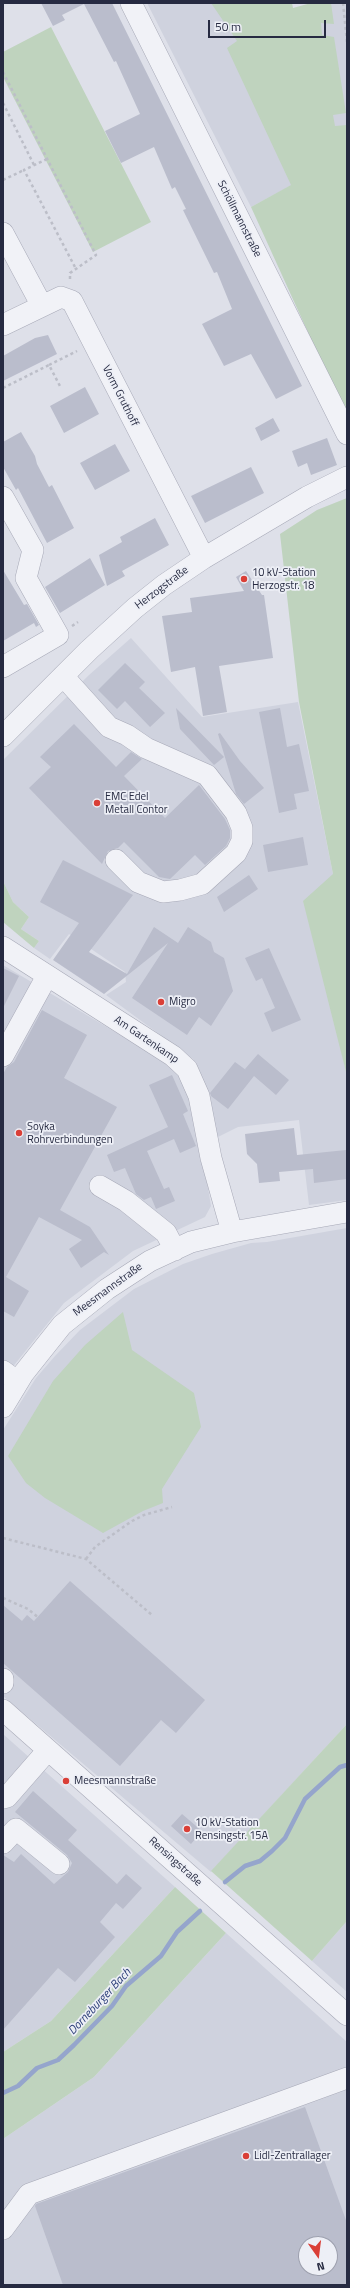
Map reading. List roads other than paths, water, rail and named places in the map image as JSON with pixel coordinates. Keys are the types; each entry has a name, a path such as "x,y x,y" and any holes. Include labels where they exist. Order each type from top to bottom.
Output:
{"street":[{"name":"Schöllmannstraße","path":"131,3 347,434"},
{"path":"3,233 42,306 3,325"},
{"name":"Vorm Gruthoff","path":"42,306 61,297 72,301 204,558"},
{"name":"Herzogstraße","path":"3,736 134,608 170,580 307,496 347,477"},
{"path":"3,497 33,550 26,578 58,635 3,667"},
{"path":"63,676 109,727 127,735 146,748 207,775 236,813 242,828 242,841 236,853 202,884 180,890 163,892 138,882 116,860"},
{"name":"Am Gartenkamp","path":"3,947 173,1056 187,1069 199,1096 211,1158 232,1232"},
{"path":"3,1056 47,976"},
{"path":"100,1186 126,1201 166,1233 175,1250"},
{"name":"Meesmannstraße","path":"3,1407 11,1376 62,1325 107,1289 150,1261 191,1242 232,1232 347,1212"},
{"path":"3,1678 3,1683"},
{"name":"Rensingstraße","path":"3,1710 347,2015"},
{"path":"3,1798 7,1797 48,1750"},
{"path":"3,1843 16,1829 59,1864"},
{"path":"3,2229 29,2194 347,2078"}],"waterway":[{"name":"Dorneburger Bach","path":"225,1882 245,1866 260,1861 272,1851 285,1838 305,1799 340,1767 347,1765"},
{"name":"Dorneburger Bach","path":"3,2093 18,2086 37,2068 58,2060 112,2006 126,1986 161,1956 177,1932 200,1911"}],"place":[{"name":"10 kV-Station Herzogstr. 18","path":"244,579"},
{"name":"EMC Edel Metall Contor","path":"97,803"},
{"name":"Migro","path":"161,1002"},
{"name":"Soyka Rohrverbindungen","path":"19,1133"},
{"name":"Meesmannstraße","path":"66,1781"},
{"name":"10 kV-Station Rensingstr. 15A","path":"187,1829"},
{"name":"Lidl-Zentrallager","path":"246,2156"}]}
